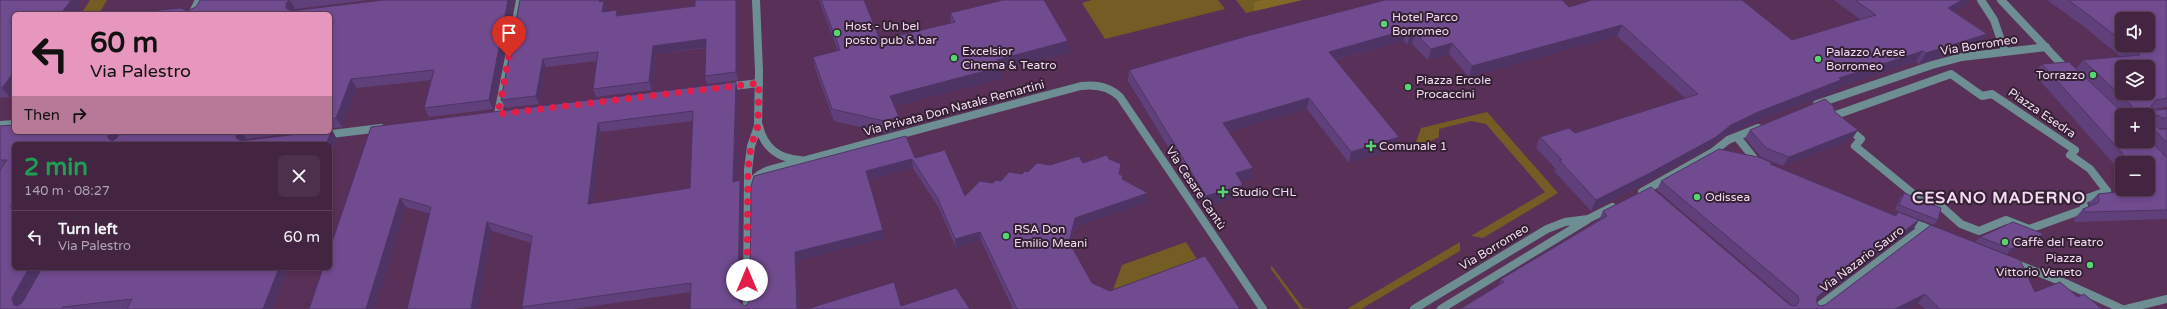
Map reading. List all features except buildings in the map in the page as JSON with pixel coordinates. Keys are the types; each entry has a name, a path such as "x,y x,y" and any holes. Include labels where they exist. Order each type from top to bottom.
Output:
{"street":[{"path":"193,12 199,0"},
{"path":"498,114 520,0"},
{"path":"747,309 748,193 750,151 758,126 759,83 756,0"},
{"path":"1981,0 1994,20 2005,52"},
{"path":"2001,0 2073,76"},
{"name":"Via Borromeo","path":"1808,107 1932,65 1962,57 2046,47"},
{"name":"Piazza Esedra","path":"1951,74 1982,96 1992,94 2075,150 2070,155 2090,169 2107,192 2082,200 2085,209 2029,229 2006,220 1979,231 1961,224 1934,200 1922,201 1855,146 1861,139 1833,116 1951,74"},
{"path":"720,88 759,83"},
{"name":"Via Privata Don Natale Remartini","path":"748,193 752,180 760,174 810,159 1081,86 1092,84 1104,86"},
{"name":"Via Cesare Cantù","path":"1104,86 1120,97 1263,309"},
{"path":"0,125 12,124"},
{"path":"1633,196 1650,192 1713,152 1718,147 1765,125"},
{"name":"Via Privata Don Natale Remartini","path":"758,126 765,144 775,152 788,159 810,159"},
{"path":"317,136 388,127"},
{"path":"1737,137 1761,163 1740,156"},
{"path":"1713,152 1726,153"},
{"name":"Via Borromeo","path":"1441,309 1591,217 1619,203"},
{"path":"1895,216 1944,236"},
{"name":"Via Borromeo","path":"1414,309 1548,229 1565,222 1591,217"},
{"name":"Via Nazario Sauro","path":"1815,309 1924,227"},
{"path":"2010,262 2064,283 2122,309"},
{"path":"2126,309 2167,299"}],"shaded area":[{"path":"90,0 107,0 100,12 82,12"},
{"path":"1092,0 1218,0 1225,9 1105,39 1082,3"},
{"path":"1236,0 1302,0 1246,13"},
{"path":"1263,0 1302,0 1254,11 1254,2"},
{"path":"1487,112 1558,193 1483,238 1471,236 1545,192 1486,124 1471,121 1439,129 1439,137 1427,143 1416,142 1421,128"},
{"path":"1186,242 1201,266 1113,290 1122,265"},
{"path":"1460,242 1460,251 1361,309 1347,309"},
{"path":"1271,265 1303,308 1311,309 1300,309 1271,269"}],"place":[{"name":"Hotel Parco Borromeo","path":"1384,24"},
{"name":"Host - Un bel posto pub & bar","path":"837,33"},
{"name":"Excelsior Cinema & Teatro","path":"954,58"},
{"name":"Palazzo Arese Borromeo","path":"1818,59"},
{"name":"Torrazzo","path":"2093,75"},
{"name":"Piazza Ercole Procaccini","path":"1408,87"},
{"name":"Comunale 1","path":"1371,146"},
{"name":"Studio CHL","path":"1223,192"},
{"name":"Odissea","path":"1697,197"},
{"name":"RSA Don Emilio Meani","path":"1006,236"},
{"name":"Caffè del Teatro","path":"2005,242"},
{"name":"Piazza Vittorio Veneto","path":"2090,265"}],"district":[{"name":"CESANO MADERNO","path":"1999,197"}],"route":[{"path":"509,57 498,114 759,83 758,126 751,146 748,170 747,280"}]}
